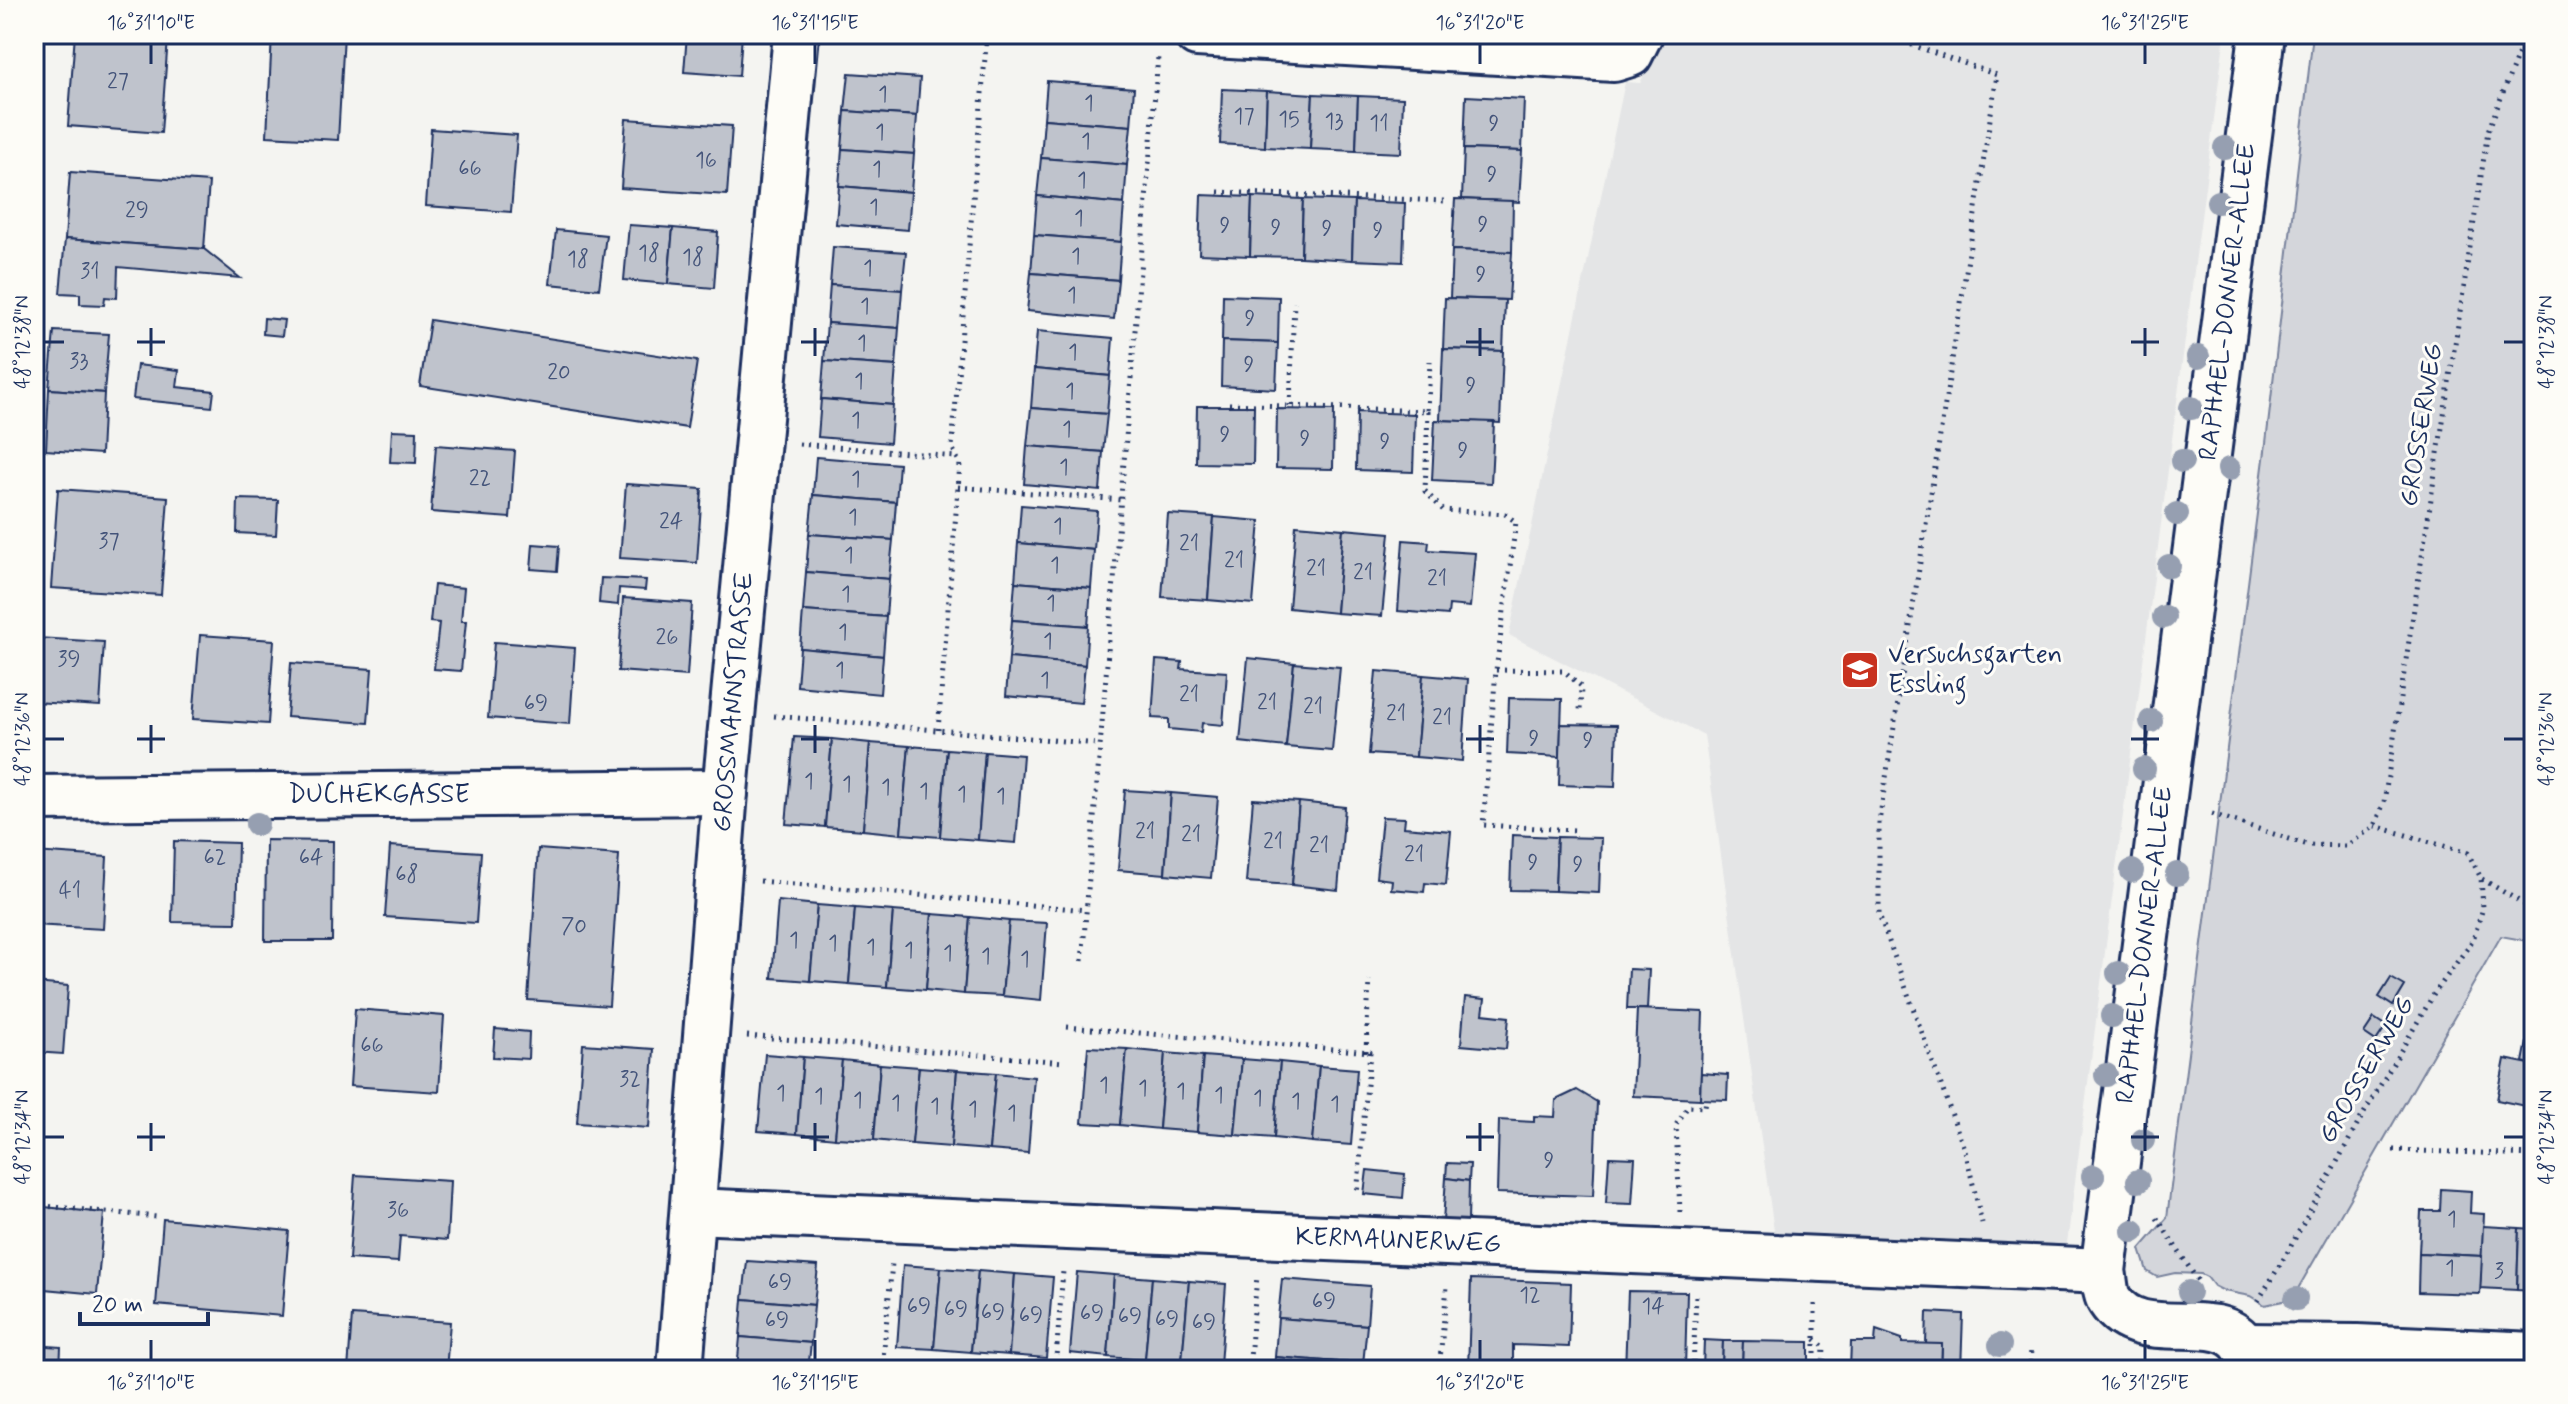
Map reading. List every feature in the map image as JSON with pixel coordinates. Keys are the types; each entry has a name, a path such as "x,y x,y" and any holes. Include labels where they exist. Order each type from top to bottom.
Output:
{"street":[{"name":"GROSSMANNSTRASSE","path":"680,1370 725,792 796,34"},
{"path":"1178,42 1614,59 1630,54 1640,34"},
{"name":"RAPHAEL-DONNER-ALLEE","path":"2250,1340 2203,1327 2163,1327 2129,1320 2109,1300 2103,1271 2262,34"},
{"name":"DUCHEKGASSE","path":"34,798 725,792"},
{"name":"KERMAUNERWEG","path":"693,1211 2103,1271"},
{"path":"2250,1340 2534,1355"}],"path":[{"path":"938,730 960,464 952,447 987,34"},
{"path":"1881,34 1997,75 1879,822 1879,914 1966,1154 1993,1266"},
{"name":"GROSSERWEG","path":"2375,826 2384,802 2488,131 2526,34"},
{"path":"1082,961 1121,500 1178,42"},
{"path":"1218,192 1445,201"},
{"path":"1290,406 1294,302"},
{"path":"1430,361 1425,491 1443,510 1505,514 1516,522 1496,670 1483,825 1575,830"},
{"path":"1229,404 1428,411"},
{"path":"758,441 956,457"},
{"path":"958,487 1121,500"},
{"path":"1496,670 1564,671 1581,686 1580,712"},
{"path":"732,713 1099,744"},
{"path":"2212,814 2308,845 2346,846 2375,826 2468,853 2481,878 2534,910"},
{"path":"718,877 1086,910"},
{"name":"GROSSERWEG","path":"2250,1340 2294,1241 2360,1120 2427,1006 2473,940 2483,908 2481,878"},
{"path":"1366,1052 1369,980"},
{"path":"1067,1027 1370,1052 1354,1239"},
{"path":"707,1032 1064,1062"},
{"path":"1693,1370 1690,1254 1676,1125 1688,1106 1705,1107 1706,1099"},
{"path":"2393,1150 2534,1155"},
{"path":"34,1205 157,1217"},
{"path":"2157,1218 2198,1281"},
{"path":"882,1370 897,1221"},
{"path":"1055,1370 1066,1228"},
{"path":"1249,1370 1260,1236"},
{"path":"1439,1370 1451,1244"},
{"path":"1815,1339 1824,1347 1823,1370"},
{"path":"2030,1370 2031,1347"},
{"path":"1815,1352 1815,1362"}],"shaded area":[{"name":"Versuchsgarten Essling","path":"1665,34 2225,34 2066,1251 1775,1238 1704,735 1509,635 1625,82 1640,83"},
{"path":"2313,34 2534,34 2534,942 2501,936 2292,1299 2265,1305 2250,1296 2224,1291 2201,1274 2175,1273 2157,1277 2147,1271 2140,1249 2167,1218 2266,443"}],"building":[{"path":"75,34 168,38 161,133 68,126"},
{"path":"272,34 344,34 338,140 267,136"},
{"path":"687,34 742,34 739,76 684,72"},
{"path":"849,73 920,78 917,116 845,111"},
{"path":"1047,81 1134,88 1131,126 1044,119"},
{"path":"1222,89 1267,91 1265,147 1220,144"},
{"path":"1267,91 1313,94 1310,149 1265,147"},
{"path":"1313,94 1358,96 1356,151 1310,149"},
{"path":"1358,96 1403,98 1401,153 1356,151"},
{"path":"1466,96 1524,99 1522,151 1464,149"},
{"path":"845,111 917,116 914,154 842,149"},
{"path":"626,119 732,126 727,195 621,188"},
{"path":"1044,119 1131,126 1127,165 1041,158"},
{"path":"431,129 517,135 511,212 426,206"},
{"path":"842,149 914,154 911,192 839,186"},
{"path":"1464,149 1522,151 1519,202 1462,199"},
{"path":"1041,158 1127,165 1124,204 1037,196"},
{"path":"70,172 209,182 204,249 65,239"},
{"path":"839,186 911,192 908,230 836,224"},
{"path":"1201,195 1252,197 1250,256 1199,254"},
{"path":"1037,196 1124,204 1121,242 1034,235"},
{"path":"1252,197 1303,199 1301,257 1250,256"},
{"path":"1303,199 1354,201 1352,260 1301,257"},
{"path":"1455,199 1513,201 1512,252 1452,250"},
{"path":"1354,201 1405,203 1403,262 1352,260"},
{"path":"629,225 673,228 668,284 624,280"},
{"path":"673,228 718,232 714,288 668,284"},
{"path":"556,230 606,235 599,289 550,284"},
{"path":"1034,235 1121,242 1118,280 1031,273"},
{"path":"65,239 204,249 240,278 118,267 117,298 105,297 104,305 80,304 80,294 60,293"},
{"path":"833,247 906,252 902,290 830,285"},
{"path":"1452,250 1512,252 1509,300 1450,298"},
{"path":"1031,273 1118,280 1114,319 1027,311"},
{"path":"830,285 902,290 899,328 827,323"},
{"path":"1223,295 1279,297 1278,343 1222,341"},
{"path":"1445,298 1505,300 1503,351 1443,349"},
{"path":"264,318 284,320 282,336 263,334"},
{"path":"430,320 697,361 687,428 420,386"},
{"path":"827,323 899,328 896,366 824,361"},
{"path":"54,331 109,334 104,393 49,389"},
{"path":"1037,331 1113,338 1110,376 1034,369"},
{"path":"1222,341 1278,343 1276,389 1221,386"},
{"path":"1443,349 1503,351 1500,423 1440,420"},
{"path":"824,361 896,366 893,405 821,399"},
{"path":"137,365 179,370 177,387 214,391 212,407 133,399"},
{"path":"1034,369 1110,376 1107,414 1031,408"},
{"path":"49,389 104,393 101,454 46,450"},
{"path":"821,399 893,405 890,443 818,437"},
{"path":"1197,406 1254,406 1253,464 1196,463"},
{"path":"1031,408 1107,414 1103,452 1027,446"},
{"path":"1277,409 1334,410 1333,469 1276,468"},
{"path":"1357,412 1415,414 1413,472 1356,470"},
{"path":"1435,420 1494,422 1491,483 1432,480"},
{"path":"392,430 417,431 416,463 390,462"},
{"path":"436,445 515,451 510,518 431,512"},
{"path":"1027,446 1103,452 1100,491 1024,484"},
{"path":"816,457 899,464 896,502 813,495"},
{"path":"626,484 702,489 697,563 620,558"},
{"path":"58,489 168,497 161,595 51,588"},
{"path":"813,495 896,502 893,540 809,534"},
{"path":"238,499 278,500 276,535 237,533"},
{"path":"1021,505 1097,511 1094,550 1018,543"},
{"path":"1168,514 1214,517 1208,600 1162,597"},
{"path":"1214,517 1260,521 1253,604 1208,600"},
{"path":"1296,525 1343,529 1336,613 1289,608"},
{"path":"1343,529 1390,533 1382,616 1336,613"},
{"path":"809,534 893,540 889,579 806,572"},
{"path":"1403,540 1429,542 1428,550 1475,553 1470,607 1449,605 1448,615 1398,611"},
{"path":"1018,543 1094,550 1091,588 1015,582"},
{"path":"533,544 559,546 557,571 531,569"},
{"path":"806,572 889,579 886,617 803,611"},
{"path":"601,578 646,580 645,590 619,588 618,605 599,603"},
{"path":"1015,582 1091,588 1088,626 1012,620"},
{"path":"434,585 464,588 461,621 466,621 461,671 434,669 439,623 430,622"},
{"path":"623,598 692,603 687,676 618,671"},
{"path":"803,611 886,617 883,656 800,648"},
{"path":"1012,620 1088,626 1085,665 1009,658"},
{"path":"200,635 274,640 268,724 193,719"},
{"path":"37,638 104,642 100,706 34,702"},
{"path":"494,642 575,648 570,724 488,718"},
{"path":"800,648 883,656 880,694 797,686"},
{"path":"1009,658 1085,665 1081,703 1006,696"},
{"path":"1248,658 1294,663 1286,747 1240,742"},
{"path":"1156,660 1182,662 1181,669 1227,672 1223,725 1202,723 1201,732 1169,729 1169,719 1152,718"},
{"path":"291,663 372,669 368,723 287,717"},
{"path":"1294,663 1340,667 1332,751 1286,747"},
{"path":"1376,671 1423,675 1416,757 1369,754"},
{"path":"1423,675 1468,679 1462,761 1416,757"},
{"path":"1509,698 1562,699 1560,757 1507,754"},
{"path":"1561,724 1617,725 1615,787 1559,785"},
{"path":"794,737 832,739 825,827 786,824"},
{"path":"832,739 870,743 863,830 825,827"},
{"path":"870,743 909,746 901,834 863,830"},
{"path":"909,746 947,749 940,837 901,834"},
{"path":"947,749 985,752 978,840 940,837"},
{"path":"985,752 1023,755 1016,843 978,840"},
{"path":"1125,790 1171,793 1165,874 1118,870"},
{"path":"1171,793 1218,797 1211,878 1165,874"},
{"path":"1253,799 1299,802 1292,885 1246,882"},
{"path":"1299,802 1345,807 1338,890 1292,885"},
{"path":"1382,817 1405,818 1404,827 1451,831 1446,885 1425,883 1424,892 1391,889 1392,880 1376,878"},
{"path":"1512,835 1557,837 1555,891 1510,890"},
{"path":"1557,837 1601,838 1599,893 1555,891"},
{"path":"266,840 333,841 332,941 265,941"},
{"path":"174,841 238,843 236,923 172,922"},
{"path":"390,846 481,852 476,923 385,917"},
{"path":"538,849 619,855 609,1006 528,1000"},
{"path":"34,852 107,857 103,929 34,925"},
{"path":"778,901 817,905 810,981 772,978"},
{"path":"817,905 855,908 849,984 810,981"},
{"path":"855,908 893,911 887,987 849,984"},
{"path":"893,911 932,914 926,990 887,987"},
{"path":"932,914 970,917 964,994 926,990"},
{"path":"970,917 1009,921 1002,996 964,994"},
{"path":"1009,921 1047,923 1041,1000 1002,996"},
{"path":"1629,969 1649,970 1647,1009 1627,1009"},
{"path":"2391,978 2405,986 2393,1006 2379,997"},
{"path":"34,983 68,986 63,1054 34,1052"},
{"path":"1465,997 1485,999 1483,1014 1509,1017 1506,1049 1461,1045"},
{"path":"2534,1007 2534,1065 2523,1062"},
{"path":"355,1009 444,1016 439,1092 350,1086"},
{"path":"1637,1009 1703,1012 1700,1099 1633,1096"},
{"path":"2374,1018 2386,1026 2376,1041 2364,1033"},
{"path":"495,1029 529,1032 528,1059 493,1057"},
{"path":"583,1044 654,1049 649,1128 577,1123"},
{"path":"1088,1047 1127,1049 1120,1125 1082,1123"},
{"path":"1127,1049 1165,1053 1159,1129 1120,1125"},
{"path":"1165,1053 1203,1056 1197,1132 1159,1129"},
{"path":"765,1054 803,1057 797,1134 758,1131"},
{"path":"1203,1056 1242,1059 1235,1135 1197,1132"},
{"path":"803,1057 842,1060 835,1138 797,1134"},
{"path":"1242,1059 1280,1062 1274,1138 1235,1135"},
{"path":"2505,1059 2534,1065 2534,1108 2497,1100"},
{"path":"842,1060 880,1064 874,1140 835,1138"},
{"path":"1280,1062 1319,1066 1312,1142 1274,1138"},
{"path":"880,1064 919,1067 912,1144 874,1140"},
{"path":"1319,1066 1357,1069 1351,1145 1312,1142"},
{"path":"919,1067 957,1070 951,1147 912,1144"},
{"path":"957,1070 996,1073 989,1150 951,1147"},
{"path":"996,1073 1034,1077 1028,1153 989,1150"},
{"path":"1701,1073 1728,1075 1727,1100 1700,1099"},
{"path":"1577,1090 1597,1102 1593,1196 1497,1193 1499,1120 1534,1122 1534,1116 1555,1117 1556,1100"},
{"path":"1609,1157 1635,1158 1632,1204 1606,1203"},
{"path":"1447,1163 1470,1164 1469,1181 1446,1178"},
{"path":"1367,1170 1405,1174 1403,1198 1364,1194"},
{"path":"355,1175 450,1181 447,1240 400,1236 398,1262 349,1259"},
{"path":"1446,1178 1469,1181 1468,1221 1443,1221"},
{"path":"2441,1189 2471,1191 2470,1213 2484,1214 2482,1256 2419,1253 2421,1211 2440,1211"},
{"path":"34,1206 104,1213 97,1294 34,1288"},
{"path":"163,1219 289,1231 282,1316 156,1305"},
{"path":"2483,1226 2519,1228 2517,1290 2480,1288"},
{"path":"2519,1228 2534,1229 2534,1291 2517,1290"},
{"path":"2419,1253 2482,1256 2480,1294 2418,1292"},
{"path":"747,1261 818,1266 814,1305 743,1299"},
{"path":"903,1265 941,1268 934,1349 897,1347"},
{"path":"941,1268 978,1271 971,1352 934,1349"},
{"path":"978,1271 1015,1274 1009,1355 971,1352"},
{"path":"1077,1272 1114,1275 1108,1357 1070,1353"},
{"path":"1015,1274 1053,1277 1046,1358 1009,1355"},
{"path":"1114,1275 1152,1278 1145,1360 1108,1357"},
{"path":"1152,1278 1189,1281 1182,1362 1145,1360"},
{"path":"1282,1279 1370,1286 1367,1325 1278,1318"},
{"path":"1471,1279 1571,1283 1569,1347 1513,1345 1513,1370 1468,1369"},
{"path":"1189,1281 1226,1284 1220,1365 1182,1362"},
{"path":"1628,1291 1687,1292 1685,1370 1625,1370"},
{"path":"743,1299 814,1305 811,1343 740,1337"},
{"path":"1927,1312 1963,1314 1961,1370 1941,1370 1942,1344 1926,1344"},
{"path":"352,1315 450,1322 446,1370 348,1370"},
{"path":"1278,1318 1367,1325 1363,1364 1275,1357"},
{"path":"1876,1330 1902,1339 1902,1343 1942,1344 1941,1370 1850,1370 1851,1342 1875,1342"},
{"path":"740,1337 811,1343 808,1370 737,1370"},
{"path":"1704,1340 1723,1341 1722,1370 1703,1370"},
{"path":"1723,1341 1743,1341 1742,1370 1722,1370"},
{"path":"1743,1341 1809,1342 1809,1362 1820,1362 1820,1370 1742,1370"},
{"path":"34,1345 61,1347 60,1370 34,1370"},
{"path":"1275,1357 1363,1364 1363,1370 1274,1370"}],"place":[{"name":"Versuchsgarten Essling","path":"1860,670"}]}
